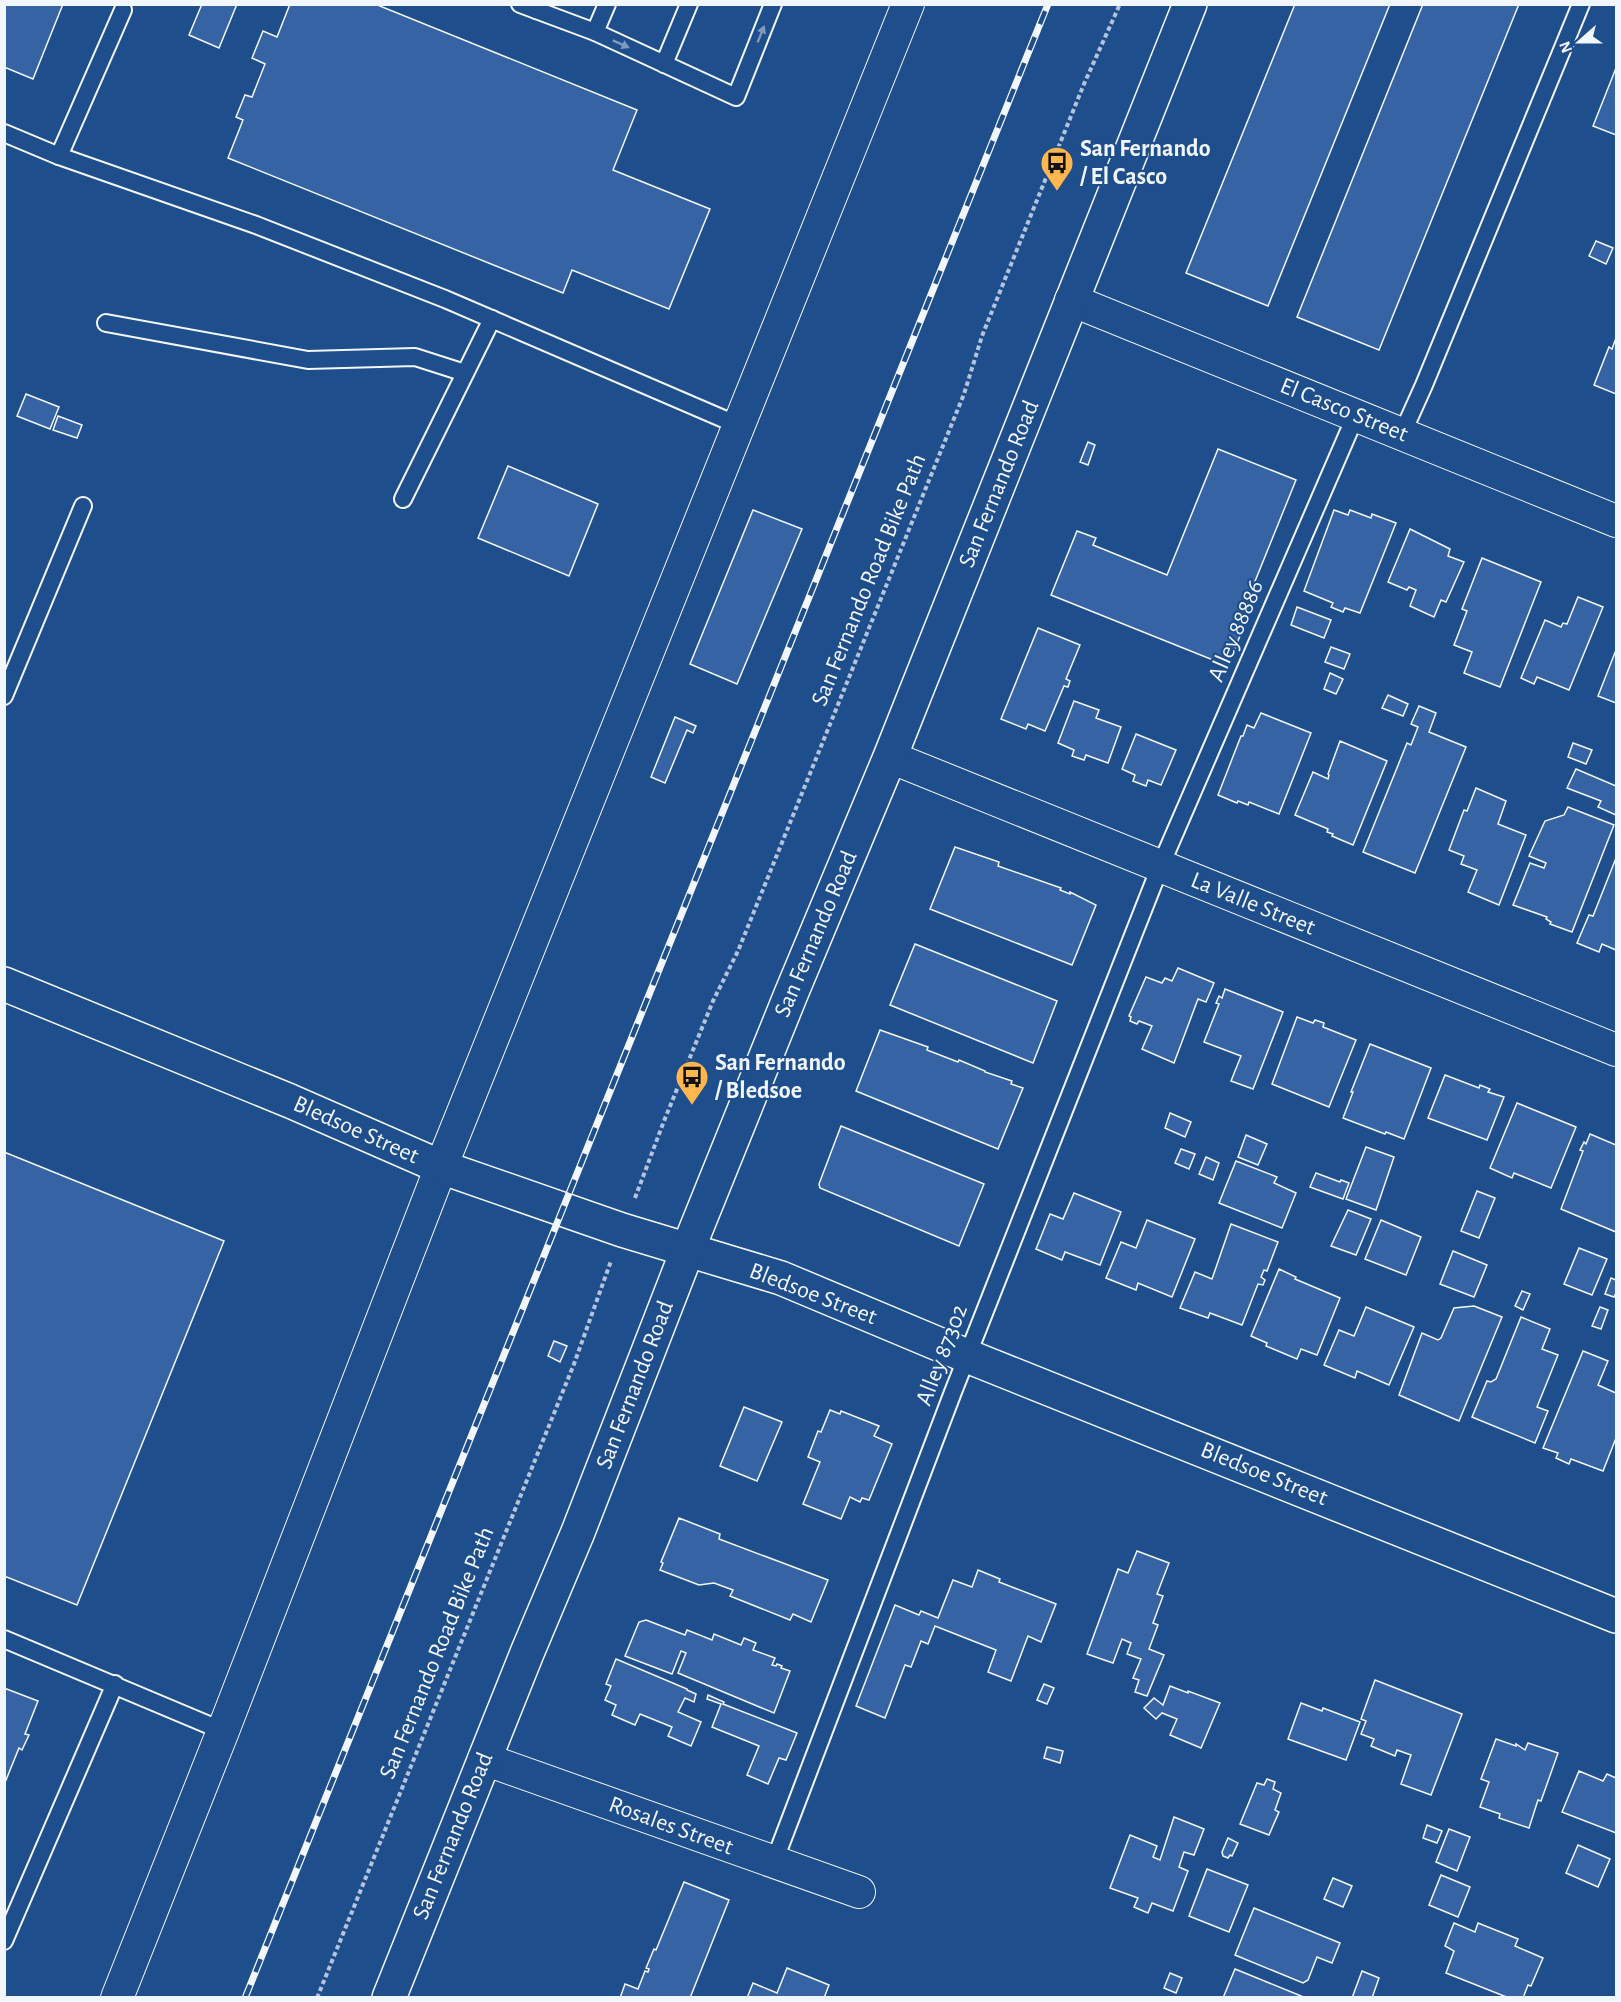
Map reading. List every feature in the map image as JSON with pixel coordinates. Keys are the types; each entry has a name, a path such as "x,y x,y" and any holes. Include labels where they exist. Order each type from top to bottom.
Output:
{"main road":[{"name":"San Fernando Road","path":"389,1998 578,1532 790,994 890,757 1190,4"},
{"name":"Bledsoe Street","path":"4,984 290,1101 441,1167 622,1230 781,1278 967,1356 1617,1616"}],"street":[{"path":"117,1998 441,1167 908,4"},
{"name":"El Casco Street","path":"1071,300 1617,520"},
{"name":"La Valle Street","path":"890,757 1617,1050"},
{"name":"Rosales Street","path":"484,1759 859,1892"}],"lane":[{"path":"595,32 607,4"},
{"path":"664,64 689,4"},
{"path":"531,6 595,32 736,98 773,4"},
{"path":"1402,434 1581,4"},
{"path":"59,156 123,10"},
{"path":"4,133 59,156 256,225 445,298 740,426"},
{"path":"403,499 492,319"},
{"path":"106,323 308,360 415,357 465,374"},
{"name":"Alley 88886","path":"1160,867 1356,415"},
{"path":"4,696 83,506"},
{"name":"Alley 87302","path":"774,1862 967,1356 1160,867"},
{"path":"4,1639 223,1731"},
{"path":"4,1941 115,1684"}],"path":[{"name":"San Fernando Road Bike Path","path":"648,1167 664,1121 713,1001 738,951 960,405 982,336 1084,84 1120,4"},
{"name":"San Fernando Road Bike Path","path":"317,1998 589,1321"}],"building":[{"path":"4,4 63,4 33,79 4,67"},
{"path":"202,4 237,4 219,48 189,35"},
{"path":"290,4 375,4 637,110 613,170 710,209 669,309 572,270 563,293 228,158 243,120 236,117 245,95 252,97 265,64 252,58 263,31 277,37"},
{"path":"1295,4 1390,4 1268,306 1186,273"},
{"path":"1423,4 1519,4 1379,350 1297,317"},
{"path":"1616,68 1616,135 1593,126"},
{"path":"1596,241 1613,248 1606,264 1589,256"},
{"path":"1616,338 1616,394 1594,385 1609,347 1612,349"},
{"path":"26,394 59,407 50,429 17,416"},
{"path":"58,416 82,425 77,438 53,430"},
{"path":"1088,442 1095,445 1088,465 1080,462"},
{"path":"1218,449 1296,480 1245,606 1251,608 1228,666 1051,595 1077,531 1096,538 1093,545 1167,575"},
{"path":"508,466 598,504 569,576 478,538"},
{"path":"753,510 802,529 737,684 690,664"},
{"path":"1334,510 1348,515 1350,510 1371,518 1372,514 1396,523 1360,613 1345,608 1343,612 1331,607 1333,603 1304,591"},
{"path":"1410,529 1450,549 1448,556 1464,562 1446,602 1441,600 1434,617 1410,606 1416,590 1409,587 1407,590 1388,582"},
{"path":"1482,558 1541,582 1500,687 1464,673 1472,652 1454,645 1467,611 1462,609"},
{"path":"1578,597 1603,607 1569,690 1537,677 1534,684 1521,678 1545,620 1561,627 1563,623 1567,624"},
{"path":"1297,607 1331,620 1324,638 1291,625"},
{"path":"1038,628 1080,645 1066,679 1070,681 1068,687 1064,686 1045,731 1028,724 1026,729 1001,719"},
{"path":"1331,647 1350,654 1344,669 1325,662"},
{"path":"1616,650 1616,703 1598,696"},
{"path":"1330,673 1343,679 1336,694 1324,689"},
{"path":"1388,695 1408,704 1403,716 1382,708"},
{"path":"1074,701 1099,710 1096,718 1121,727 1108,763 1086,755 1084,760 1072,756 1074,750 1058,743"},
{"path":"1419,706 1436,713 1429,732 1466,747 1415,873 1363,852 1407,743 1411,745 1418,727 1411,724"},
{"path":"1261,713 1311,733 1279,814 1249,802 1248,805 1238,801 1237,803 1218,795 1241,736 1247,725 1254,728"},
{"path":"675,717 696,726 693,733 687,730 665,783 651,777"},
{"path":"1136,734 1176,750 1161,785 1148,780 1146,786 1133,781 1135,775 1122,769"},
{"path":"1340,741 1387,761 1353,845 1332,836 1333,834 1327,832 1328,829 1295,815 1313,772 1328,779"},
{"path":"1573,743 1592,750 1586,764 1568,757"},
{"path":"1576,769 1616,786 1616,815 1598,807 1601,801 1567,788"},
{"path":"1476,788 1506,801 1498,824 1526,835 1499,905 1468,892 1477,870 1461,864 1464,856 1449,850 1464,810 1467,811"},
{"path":"1568,807 1614,825 1572,932 1550,924 1547,917 1513,905 1530,863 1544,868 1546,863 1529,856 1545,821 1564,815"},
{"path":"955,847 999,862 998,866 1061,888 1060,890 1070,894 1070,892 1096,905 1072,965 930,909"},
{"path":"1616,858 1616,950 1602,944 1599,952 1577,943 1589,915 1593,916"},
{"path":"915,944 1057,1001 1033,1063 890,1005"},
{"path":"1178,968 1214,983 1206,1002 1198,999 1174,1063 1142,1049 1152,1026 1139,1021 1137,1024 1130,1021 1129,1016 1146,977 1162,983 1165,978 1172,981"},
{"path":"1225,989 1283,1012 1253,1089 1231,1081 1241,1056 1204,1042 1219,1004 1216,1003 1219,996 1222,998"},
{"path":"1297,1017 1313,1023 1315,1020 1324,1023 1323,1027 1356,1040 1329,1107 1272,1084"},
{"path":"880,1030 1012,1081 1011,1084 1023,1088 998,1149 856,1091"},
{"path":"1370,1044 1431,1068 1404,1139 1343,1118"},
{"path":"1445,1075 1479,1088 1480,1085 1490,1089 1488,1092 1504,1097 1487,1140 1428,1118"},
{"path":"1517,1103 1576,1127 1551,1188 1514,1173 1512,1178 1490,1168"},
{"path":"1170,1113 1191,1122 1185,1137 1165,1128"},
{"path":"841,1126 984,1184 959,1246 820,1188 819,1184"},
{"path":"1590,1134 1616,1145 1616,1232 1561,1209 1583,1151 1580,1150 1584,1142 1586,1144"},
{"path":"1246,1135 1267,1144 1258,1165 1238,1157"},
{"path":"1366,1147 1394,1157 1376,1210 1346,1199"},
{"path":"1181,1149 1195,1154 1189,1169 1175,1163"},
{"path":"4,1152 224,1241 77,1605 4,1576"},
{"path":"1206,1157 1219,1163 1213,1180 1199,1174"},
{"path":"1236,1161 1277,1177 1274,1183 1296,1193 1282,1228 1219,1203"},
{"path":"1316,1173 1349,1183 1343,1199 1310,1187"},
{"path":"1477,1191 1495,1198 1479,1238 1461,1231"},
{"path":"1074,1193 1121,1212 1100,1265 1065,1252 1062,1260 1036,1249 1050,1214 1063,1219"},
{"path":"1348,1210 1371,1219 1356,1255 1331,1246"},
{"path":"1147,1220 1195,1239 1172,1297 1138,1283 1136,1290 1106,1278 1121,1242 1136,1248"},
{"path":"1381,1220 1421,1237 1406,1275 1365,1259"},
{"path":"1231,1224 1278,1242 1267,1271 1264,1270 1261,1277 1265,1280 1263,1285 1258,1284 1242,1325 1210,1313 1208,1318 1180,1308 1195,1272 1212,1279"},
{"path":"1579,1248 1607,1259 1592,1295 1564,1284"},
{"path":"1453,1251 1487,1265 1474,1297 1440,1284"},
{"path":"1279,1269 1296,1277 1295,1279 1340,1298 1317,1355 1301,1349 1297,1359 1266,1346 1267,1343 1251,1336"},
{"path":"1611,1278 1616,1280 1614,1297 1605,1294"},
{"path":"1522,1291 1530,1294 1523,1310 1515,1306"},
{"path":"1474,1306 1502,1317 1459,1421 1399,1395 1422,1333 1438,1340 1454,1308"},
{"path":"1366,1307 1414,1327 1389,1385 1357,1371 1355,1378 1324,1365 1339,1330 1354,1336"},
{"path":"1600,1307 1608,1310 1601,1329 1592,1326"},
{"path":"1521,1317 1550,1329 1542,1349 1558,1355 1537,1407 1548,1411 1535,1443 1472,1417 1487,1381 1491,1382 1496,1379"},
{"path":"554,1341 567,1346 560,1362 548,1356"},
{"path":"1583,1351 1608,1361 1598,1385 1616,1393 1616,1438 1603,1471 1571,1459 1569,1464 1556,1458 1558,1453 1543,1448"},
{"path":"744,1407 782,1422 757,1481 720,1466"},
{"path":"830,1410 840,1414 841,1411 879,1426 874,1436 892,1444 869,1500 862,1498 860,1502 850,1497 841,1519 803,1504 820,1462 808,1457 818,1431 821,1432"},
{"path":"679,1518 720,1534 719,1539 828,1580 811,1622 793,1614 790,1620 730,1596 733,1590 714,1583 699,1585 660,1570 663,1563 661,1562"},
{"path":"1137,1551 1169,1563 1157,1594 1163,1596 1153,1623 1158,1625 1149,1649 1164,1655 1147,1696 1135,1692 1139,1680 1133,1678 1141,1659 1127,1654 1131,1643 1122,1639 1113,1663 1087,1654 1118,1569 1128,1573"},
{"path":"978,1570 1000,1579 999,1582 1056,1604 1041,1642 1028,1636 1011,1681 988,1672 996,1650 935,1626 928,1644 921,1641 911,1667 905,1665 885,1718 856,1706 895,1605 919,1615 921,1611 938,1618 953,1580 972,1587"},
{"path":"646,1620 685,1635 687,1630 712,1640 714,1634 741,1645 744,1638 756,1643 753,1650 775,1658 772,1665 777,1664 790,1671 774,1713 678,1673 686,1653 681,1651 672,1674 625,1656 639,1622"},
{"path":"616,1659 696,1694 694,1702 685,1698 678,1712 701,1722 691,1746 668,1736 672,1727 640,1714 635,1725 612,1715 616,1705 605,1700 611,1686 606,1684"},
{"path":"1375,1680 1462,1714 1431,1795 1401,1784 1411,1755 1397,1750 1395,1756 1371,1746 1374,1739 1361,1734 1366,1721 1361,1719"},
{"path":"1044,1684 1054,1688 1047,1704 1037,1700"},
{"path":"1170,1686 1220,1703 1201,1748 1170,1735 1177,1719 1162,1713 1156,1719 1144,1708 1154,1698 1163,1705"},
{"path":"4,1688 38,1701 25,1734 29,1735 22,1750 19,1748 4,1785"},
{"path":"708,1695 724,1702 723,1704 797,1733 786,1760 779,1758 768,1784 747,1775 759,1746 712,1727 721,1704 707,1699"},
{"path":"1301,1703 1322,1711 1323,1708 1360,1722 1346,1760 1288,1739"},
{"path":"1496,1739 1516,1746 1516,1744 1525,1750 1528,1743 1558,1753 1529,1828 1499,1818 1500,1814 1480,1807 1489,1782 1481,1779"},
{"path":"1047,1747 1063,1751 1060,1763 1044,1758"},
{"path":"1579,1771 1603,1781 1607,1774 1616,1778 1616,1833 1562,1812"},
{"path":"1267,1779 1275,1782 1273,1789 1281,1793 1275,1810 1279,1812 1269,1835 1240,1824 1257,1783 1264,1785"},
{"path":"1174,1817 1204,1829 1194,1855 1184,1852 1179,1867 1188,1871 1173,1911 1152,1903 1148,1913 1134,1907 1138,1898 1110,1888 1130,1835 1157,1846 1153,1857 1160,1860"},
{"path":"1427,1825 1442,1831 1437,1843 1423,1838"},
{"path":"1449,1829 1470,1837 1457,1871 1436,1862"},
{"path":"1228,1838 1238,1843 1232,1856 1228,1858 1223,1856 1222,1852"},
{"path":"1578,1845 1610,1859 1598,1887 1566,1873"},
{"path":"1207,1869 1248,1885 1229,1932 1189,1916"},
{"path":"1441,1875 1470,1887 1458,1917 1429,1905"},
{"path":"1333,1878 1352,1886 1343,1907 1324,1899"},
{"path":"684,1882 729,1900 690,1998 620,1998 625,1984 638,1989 645,1971 648,1972 649,1969 646,1968 654,1949 656,1950"},
{"path":"1254,1908 1340,1943 1332,1963 1317,1957 1308,1980 1303,1983 1235,1955"},
{"path":"1454,1923 1475,1932 1478,1923 1518,1939 1515,1946 1543,1958 1523,1998 1509,1998 1446,1973 1454,1951 1445,1946"},
{"path":"787,1968 829,1985 824,1998 747,1998 753,1983 777,1993"},
{"path":"1235,1969 1306,1998 1223,1998"},
{"path":"1362,1971 1379,1978 1372,1998 1352,1998"},
{"path":"1170,1973 1182,1978 1176,1993 1164,1988"}],"railway":[{"path":"245,1998 1048,4"}],"place":[{"name":"San Fernando / El Casco","path":"1057,192"},
{"name":"San Fernando / Bledsoe","path":"692,1106"}]}
